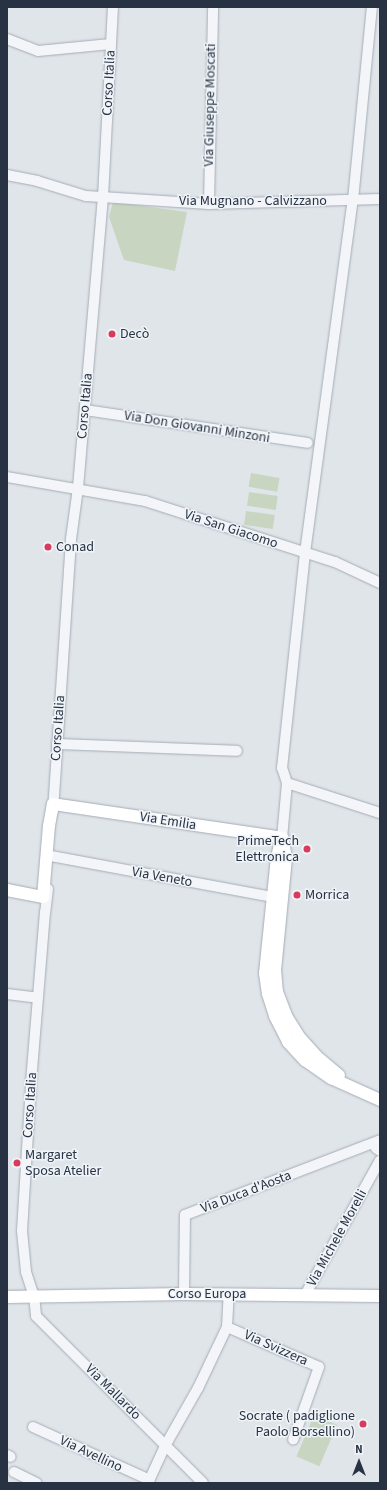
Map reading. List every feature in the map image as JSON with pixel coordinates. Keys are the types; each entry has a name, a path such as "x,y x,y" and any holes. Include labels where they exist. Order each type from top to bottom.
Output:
{"main road":[{"name":"Via Emilia","path":"53,804 282,838"},
{"name":"Corso Italia","path":"43,897 49,826 53,804"},
{"path":"282,838 277,856 265,973 268,994 274,1016 288,1042 305,1060 331,1078 380,1100"},
{"path":"282,838 286,858 275,970 277,992 286,1016 300,1038 316,1056 362,1091"},
{"path":"7,890 43,897"},
{"name":"Corso Europa","path":"7,1297 184,1294 380,1296"}],"street":[{"name":"Corso Italia","path":"34,1296 26,1272 22,1231 38,998 51,856 53,804 71,538 78,488 103,197 113,7"},
{"name":"Via Giuseppe Moscati","path":"209,204 213,7"},
{"path":"282,838 286,783 282,768 305,553 353,200 372,7"},
{"path":"7,39 38,51 111,44"},
{"name":"Via Mugnano - Calvizzano","path":"7,175 37,181 86,196 209,204 380,199"},
{"name":"Via Don Giovanni Minzoni","path":"85,410 308,443"},
{"name":"Via San Giacomo","path":"7,477 78,488 145,501 335,562 380,583"},
{"path":"57,744 237,751"},
{"path":"286,783 380,813"},
{"name":"Via Veneto","path":"51,856 273,897"},
{"name":"Corso Italia","path":"43,897 45,912"},
{"path":"7,994 38,998"},
{"name":"Via Duca d'Aosta","path":"184,1294 185,1215 378,1145"},
{"name":"Via Michele Morelli","path":"305,1295 380,1160"},
{"name":"Via Svizzera","path":"149,1482 165,1446 198,1388 227,1327 229,1294"},
{"name":"Via Mallardo","path":"34,1296 36,1316 115,1393 165,1446 203,1483"},
{"name":"Via Svizzera","path":"227,1327 319,1367 292,1440"},
{"name":"Via Avellino","path":"33,1427 149,1482"},
{"path":"14,1472 37,1483"}],"green space":[{"path":"113,202 187,212 175,271 124,260 109,217"},
{"path":"251,473 280,478 277,492 249,487"},
{"path":"249,492 278,496 276,510 247,506"},
{"path":"246,511 275,515 273,529 244,525"},
{"path":"314,1415 337,1425 319,1466 296,1456"}],"place":[{"name":"Decò","path":"112,334"},
{"name":"Conad","path":"48,547"},
{"name":"PrimeTech Elettronica","path":"307,849"},
{"name":"Morrica","path":"297,895"},
{"name":"Margaret Sposa Atelier","path":"17,1163"},
{"name":"Socrate ( padiglione Paolo Borsellino)","path":"363,1424"}]}
